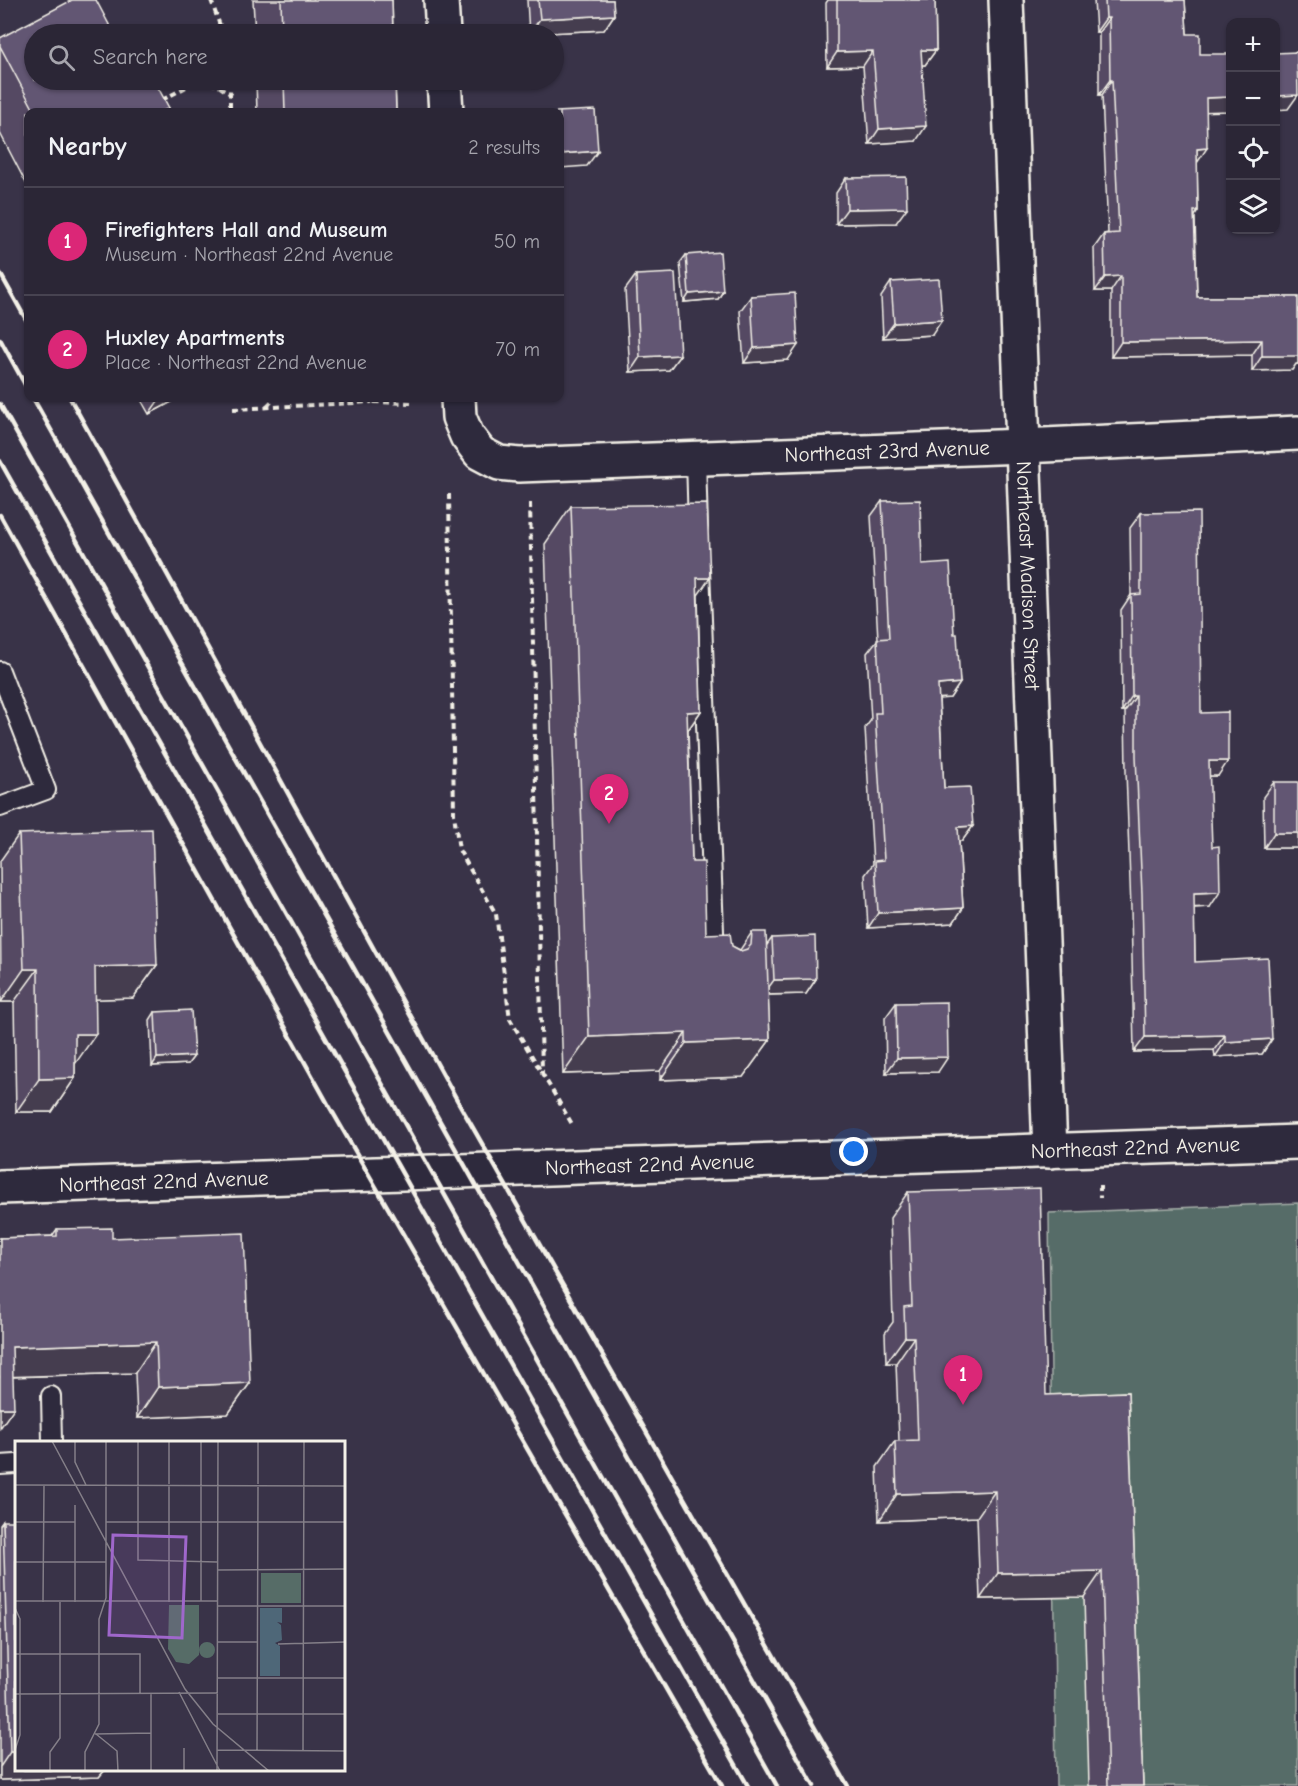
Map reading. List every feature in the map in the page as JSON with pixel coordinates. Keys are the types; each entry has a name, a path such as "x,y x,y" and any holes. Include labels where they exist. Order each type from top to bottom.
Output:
{"street":[{"path":"441,0 442,24"},
{"name":"Northeast Madison Street","path":"1006,0 1050,1151"},
{"path":"445,90 446,108"},
{"name":"Northeast 23rd Avenue","path":"458,402 459,417 467,436 480,453 499,463 519,465 1298,433"},
{"name":"Northeast 22nd Avenue","path":"0,1187 1298,1142"}],"lane":[{"path":"696,458 715,977"},
{"path":"0,671 46,790 0,807"},
{"path":"51,1396 52,1441"},
{"path":"0,1465 15,1464"}],"path":[{"path":"211,0 219,24"},
{"path":"161,100 180,90"},
{"path":"224,90 232,95"},
{"path":"230,108 231,90"},
{"path":"266,407 271,402"},
{"path":"233,409 372,402 411,403"},
{"path":"449,494 454,814 459,850 496,914 510,1018 572,1124"},
{"path":"530,503 542,1074"},
{"path":"1099,1182 1100,1198"}],"green space":[{"path":"1298,1203 1298,1786 1056,1786 1049,1213"}],"building":[{"path":"72,0 96,0 109,24 27,24"},
{"path":"281,0 392,0 393,24 282,24"},
{"path":"538,0 613,0 614,15 540,19"},
{"path":"837,0 935,0 936,50 921,50 926,126 879,129 873,51 837,52"},
{"path":"1105,0 1185,0 1187,34 1200,34 1200,54 1226,54 1226,97 1206,98 1207,148 1197,149 1198,211 1194,211 1197,297 1298,297 1298,356 1262,356 1262,340 1121,342 1121,276 1105,277 1104,234 1119,233 1112,80 1110,80 1109,18 1106,18"},
{"path":"24,25 24,90 159,90 169,108 33,108 0,46 0,38"},
{"path":"1297,52 1298,95 1280,96 1280,53"},
{"path":"284,90 395,90 396,108 285,108"},
{"path":"595,110 598,151 564,154 564,112"},
{"path":"906,177 907,208 847,209 846,178"},
{"path":"720,252 723,291 689,294 686,255"},
{"path":"675,273 680,355 640,357 636,275"},
{"path":"939,279 942,320 894,323 891,282"},
{"path":"795,293 798,345 754,348 751,296"},
{"path":"920,500 922,565 950,563 954,634 957,634 960,683 938,685 944,788 970,787 973,826 958,827 963,908 878,913 875,861 884,860 875,713 881,713 877,639 889,638 882,501"},
{"path":"707,504 710,578 697,578 701,711 687,712 692,862 704,862 706,934 730,933 732,946 741,951 751,945 752,932 766,932 770,1040 686,1043 686,1033 589,1037 571,506"},
{"path":"1199,512 1201,713 1228,712 1228,761 1209,761 1212,847 1219,846 1220,892 1194,893 1195,962 1268,958 1272,1039 1225,1042 1225,1035 1145,1037 1136,696 1132,696 1131,595 1141,594 1141,513"},
{"path":"1274,782 1298,782 1298,833 1274,833"},
{"path":"152,829 157,965 95,967 96,1034 75,1034 75,1078 39,1079 38,969 24,969 19,834"},
{"path":"815,936 816,979 774,980 772,938"},
{"path":"947,1002 948,1057 897,1058 896,1003"},
{"path":"191,1010 194,1056 157,1058 155,1012"},
{"path":"1040,1188 1046,1395 1128,1392 1143,1786 1108,1786 1102,1571 998,1573 995,1491 897,1494 895,1441 918,1440 914,1337 905,1337 904,1307 912,1306 908,1192"},
{"path":"112,1228 112,1238 244,1233 250,1383 158,1387 156,1342 12,1347 14,1408 0,1408 0,1238 57,1236 57,1229"},
{"path":"3,1521 15,1521 15,1752 10,1752"}],"railway":[{"path":"0,273 24,316"},
{"path":"0,339 24,383"},
{"path":"35,402 814,1786"},
{"path":"72,402 456,1098 848,1786"},
{"path":"0,404 777,1786"},
{"path":"0,461 748,1786"},
{"path":"0,515 328,1104 722,1786"}],"place":[{"name":"Huxley Apartments","path":"609,824"},
{"name":"Firefighters Hall and Museum","path":"963,1405"}]}
